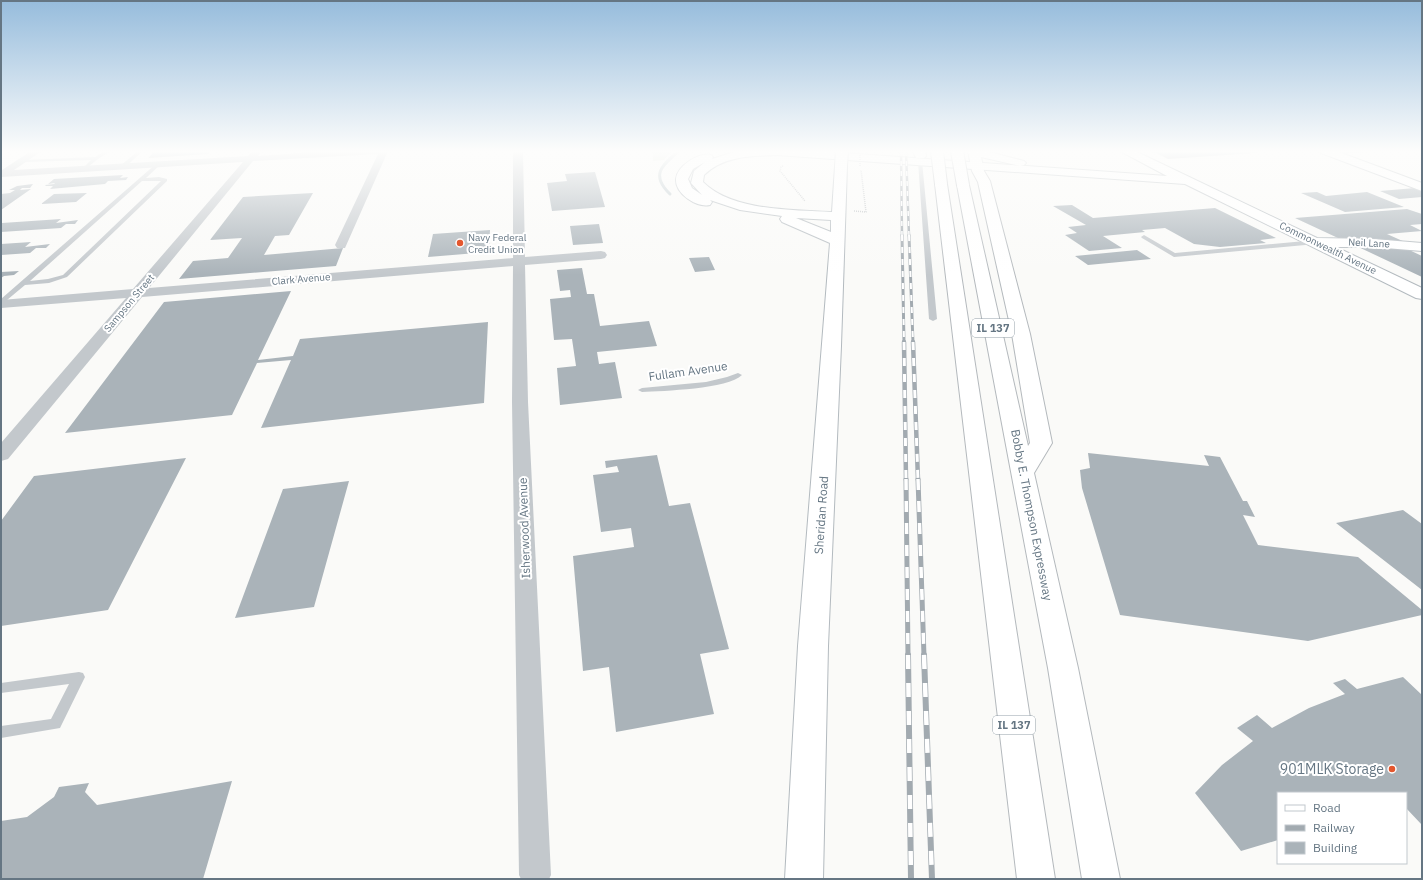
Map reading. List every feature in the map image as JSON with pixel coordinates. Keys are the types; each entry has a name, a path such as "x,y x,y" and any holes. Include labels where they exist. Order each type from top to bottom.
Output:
{"main road":[{"path":"686,192 699,200 735,213 784,215 838,199"},
{"path":"707,192 728,203 792,217 838,218"},
{"name":"Sheridan Road","path":"804,879 813,646 839,192"},
{"name":"IL 137","path":"942,192 1036,879"},
{"name":"Bobby E. Thompson Expressway","path":"965,192 1062,668 1101,879"},
{"path":"987,192 1021,334 1041,443 1023,472"},
{"name":"Commonwealth Avenue","path":"1212,192 1422,294"},
{"path":"784,215 837,241"},
{"name":"Neil Lane","path":"1316,242 1373,243 1422,247"}],"street":[{"name":"Sampson Street","path":"1,455 223,192"},
{"path":"341,245 365,192"},
{"name":"Isherwood Avenue","path":"518,192 520,409 535,875"},
{"name":"Clark Avenue","path":"1,304 601,255"}],"lane":[{"path":"1,304 127,192"},
{"path":"26,282 49,281 65,276 152,192"},
{"path":"923,192 933,319"},
{"path":"1144,238 1174,255 1316,242"},
{"name":"Fullam Avenue","path":"642,390 714,382 733,378 738,375"},
{"path":"1,688 79,677 55,724 1,732"}],"path":[{"path":"863,192 866,212"}],"building":[{"path":"27,192 1,210 1,194"},
{"path":"549,192 601,192 605,207 552,211"},
{"path":"1317,192 1326,196 1367,192 1404,207 1345,212 1301,193"},
{"path":"1383,192 1422,192 1422,197 1399,199"},
{"path":"87,193 76,202 41,204 54,194"},
{"path":"313,193 289,235 275,236 264,255 343,248 336,266 179,279 193,261 228,258 242,238 210,240 243,197"},
{"path":"1072,205 1093,218 1215,208 1276,238 1260,240 1266,243 1220,247 1194,244 1165,228 1142,230 1145,232 1103,236 1122,248 1089,251 1065,235 1077,233 1068,227 1086,225 1053,206"},
{"path":"1407,209 1422,214 1422,224 1410,225 1422,231 1387,234 1407,243 1338,238 1295,218"},
{"path":"61,219 56,223 78,220 75,224 66,224 61,228 1,232 2,223"},
{"path":"599,224 603,243 573,245 570,226"},
{"name":"Navy Federal Credit Union","path":"490,230 489,252 428,257 433,234"},
{"path":"31,242 25,247 50,244 46,248 36,248 30,253 1,255 1,244"},
{"path":"1352,244 1405,248 1422,256 1422,277"},
{"path":"1137,250 1151,259 1088,265 1075,256"},
{"path":"709,257 715,270 695,272 689,258"},
{"path":"582,268 587,294 594,294 600,326 649,321 657,346 597,352 599,364 615,362 622,398 560,405 557,368 576,366 572,339 554,340 550,299 571,297 570,290 560,291 557,270"},
{"path":"19,271 14,275 4,276 1,278 1,272"},
{"path":"291,291 258,360 293,356 300,339 488,322 484,403 261,428 291,360 257,363 232,415 65,433 164,302"},
{"path":"1088,453 1209,466 1204,455 1220,457 1243,501 1247,501 1255,517 1243,515 1258,545 1358,557 1422,610 1422,615 1308,641 1120,615 1082,488 1080,470 1090,468"},
{"path":"657,455 669,506 690,503 729,649 700,654 714,714 616,732 609,667 583,671 573,556 634,547 631,528 601,532 593,475 619,472 617,466 606,468 605,461"},
{"path":"186,458 108,610 1,626 1,521 34,476"},
{"path":"349,481 314,607 235,618 283,489"},
{"path":"1403,510 1422,524 1422,590 1336,523"},
{"path":"1403,677 1422,695 1422,825 1407,809 1407,792 1277,792 1277,840 1241,851 1195,793 1222,765 1253,741 1237,728 1257,715 1272,728 1309,708 1345,694 1333,683 1345,679 1357,689"},
{"path":"232,781 203,879 1,879 1,821 27,817 54,797 59,787 89,783 85,792 97,805"}],"railway":[{"path":"901,192 902,236"},
{"path":"907,192 909,236"},
{"path":"902,235 904,343"},
{"path":"909,235 913,343"},
{"path":"904,342 906,480"},
{"path":"913,342 918,480"},
{"path":"906,479 908,656"},
{"path":"918,479 924,656"},
{"path":"908,655 911,879"},
{"path":"924,655 932,879"}],"place":[{"name":"Navy Federal Credit Union","path":"460,243"},
{"name":"901MLK Storage","path":"1392,769"}]}
